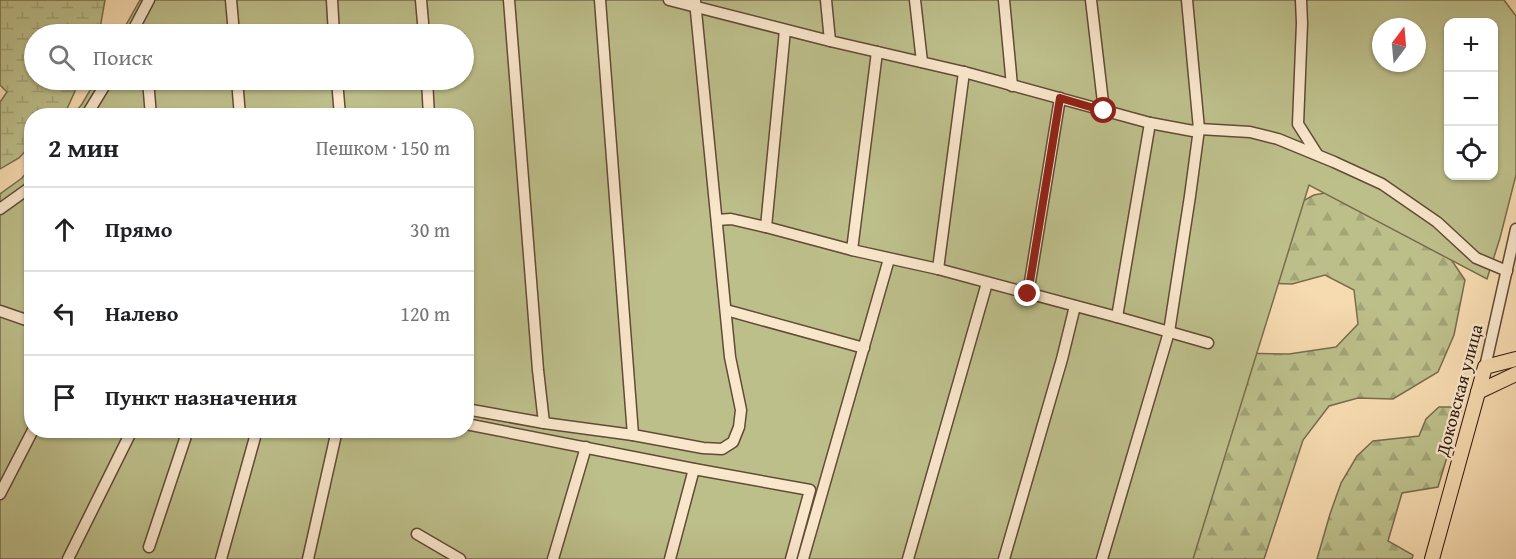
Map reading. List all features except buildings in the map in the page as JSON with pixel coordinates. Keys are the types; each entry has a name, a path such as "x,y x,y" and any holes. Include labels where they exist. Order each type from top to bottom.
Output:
{"main road":[{"path":"1485,367 1516,359"},
{"name":"Доковская улица","path":"1432,559 1485,367"},
{"path":"1478,392 1516,374"}],"street":[{"path":"136,24 149,0"},
{"path":"231,0 233,24"},
{"path":"332,0 333,24"},
{"path":"421,0 423,24"},
{"path":"509,0 544,423"},
{"path":"600,0 633,435"},
{"path":"669,0 696,4 785,30 964,72 1150,123 1193,131 1199,129 1250,132 1278,139 1382,184 1437,222 1476,258 1507,271"},
{"path":"826,0 830,41"},
{"path":"915,0 922,62"},
{"path":"1004,0 1012,86"},
{"path":"1091,0 1104,111"},
{"path":"1102,559 1169,332 1199,129 1187,0"},
{"path":"1301,0 1298,124 1317,154"},
{"path":"474,410 703,448 722,448 733,442 739,427 741,410 730,357 696,4"},
{"path":"766,227 785,30"},
{"path":"852,250 877,52"},
{"path":"938,269 964,72"},
{"path":"91,108 102,90"},
{"path":"149,90 150,108"},
{"path":"238,90 239,108"},
{"path":"338,90 339,108"},
{"path":"428,90 429,108"},
{"path":"1028,294 1060,98"},
{"path":"1117,317 1150,123"},
{"path":"0,209 24,192"},
{"path":"717,220 731,219 938,269 1208,343"},
{"name":"Доковская улица","path":"1485,367 1516,229"},
{"path":"803,559 889,259"},
{"path":"908,559 987,283"},
{"path":"1004,559 1075,306"},
{"path":"726,310 864,348"},
{"path":"0,311 24,319"},
{"path":"474,426 810,490 791,559"},
{"path":"0,494 29,438"},
{"path":"68,559 128,438"},
{"path":"149,547 185,438"},
{"path":"221,559 255,438"},
{"path":"308,559 335,438"},
{"path":"553,559 586,447"},
{"path":"670,559 694,469"},
{"path":"417,534 457,559"}],"green space":[{"path":"0,0 105,0 101,24 24,24 24,90 75,90 67,108 24,108 24,153 0,169 0,102 7,92 0,85"},
{"path":"140,0 1504,0 1516,16 1516,175 1487,279 1309,185 1193,559 0,559 0,194 24,176 24,438 474,438 474,108 79,108 90,90 474,90 474,24 127,24"},
{"path":"1341,190 1442,246 1465,280 1454,335 1438,372 1393,399 1358,398 1329,406 1303,440 1264,559 1188,559 1233,353 1289,354 1336,347 1358,324 1354,290 1325,275 1292,284 1257,283 1279,214 1314,195"},
{"path":"1439,407 1462,407 1438,487 1402,493 1388,541 1413,555 1412,559 1317,559 1341,483 1357,456 1373,441 1419,436 1426,419"}],"route":[{"path":"1028,294 1060,98 1104,111"}]}
